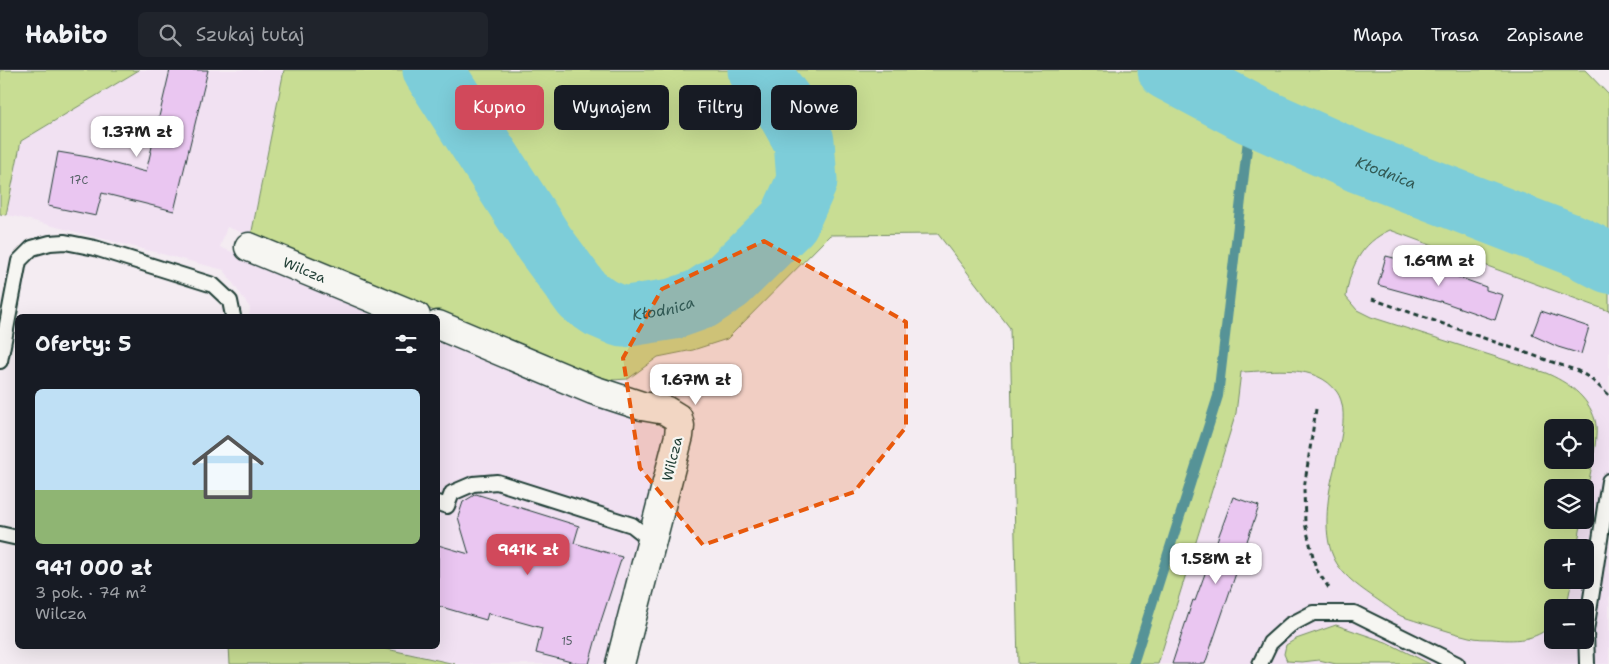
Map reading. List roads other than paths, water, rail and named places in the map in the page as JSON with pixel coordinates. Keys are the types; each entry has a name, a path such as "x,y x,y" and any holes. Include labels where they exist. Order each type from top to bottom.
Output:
{"street":[{"name":"Wilcza","path":"249,247 411,314"},
{"name":"Wilcza","path":"440,326 593,390 642,406 665,410 678,418 680,426 679,436 620,664"}],"lane":[{"path":"0,361 19,261 32,248 50,243 65,242 95,248 212,285 230,301 233,314"},
{"path":"1587,664 1586,631 1609,480"},
{"path":"440,504 447,506 452,493 473,484 497,482 632,524 651,540"},
{"path":"0,534 15,537"},
{"path":"1260,664 1270,643 1290,625 1313,613 1354,613 1457,664"}],"waterway":[{"name":"Kłodnica","path":"433,70 544,243 583,296 601,308 622,317 673,309 701,299 728,281 789,221 807,181 804,141 782,102 758,70"},
{"name":"Kłodnica","path":"1168,70 1251,114 1358,162 1578,247 1609,263"},
{"path":"1133,664 1218,396 1251,114"}]}
